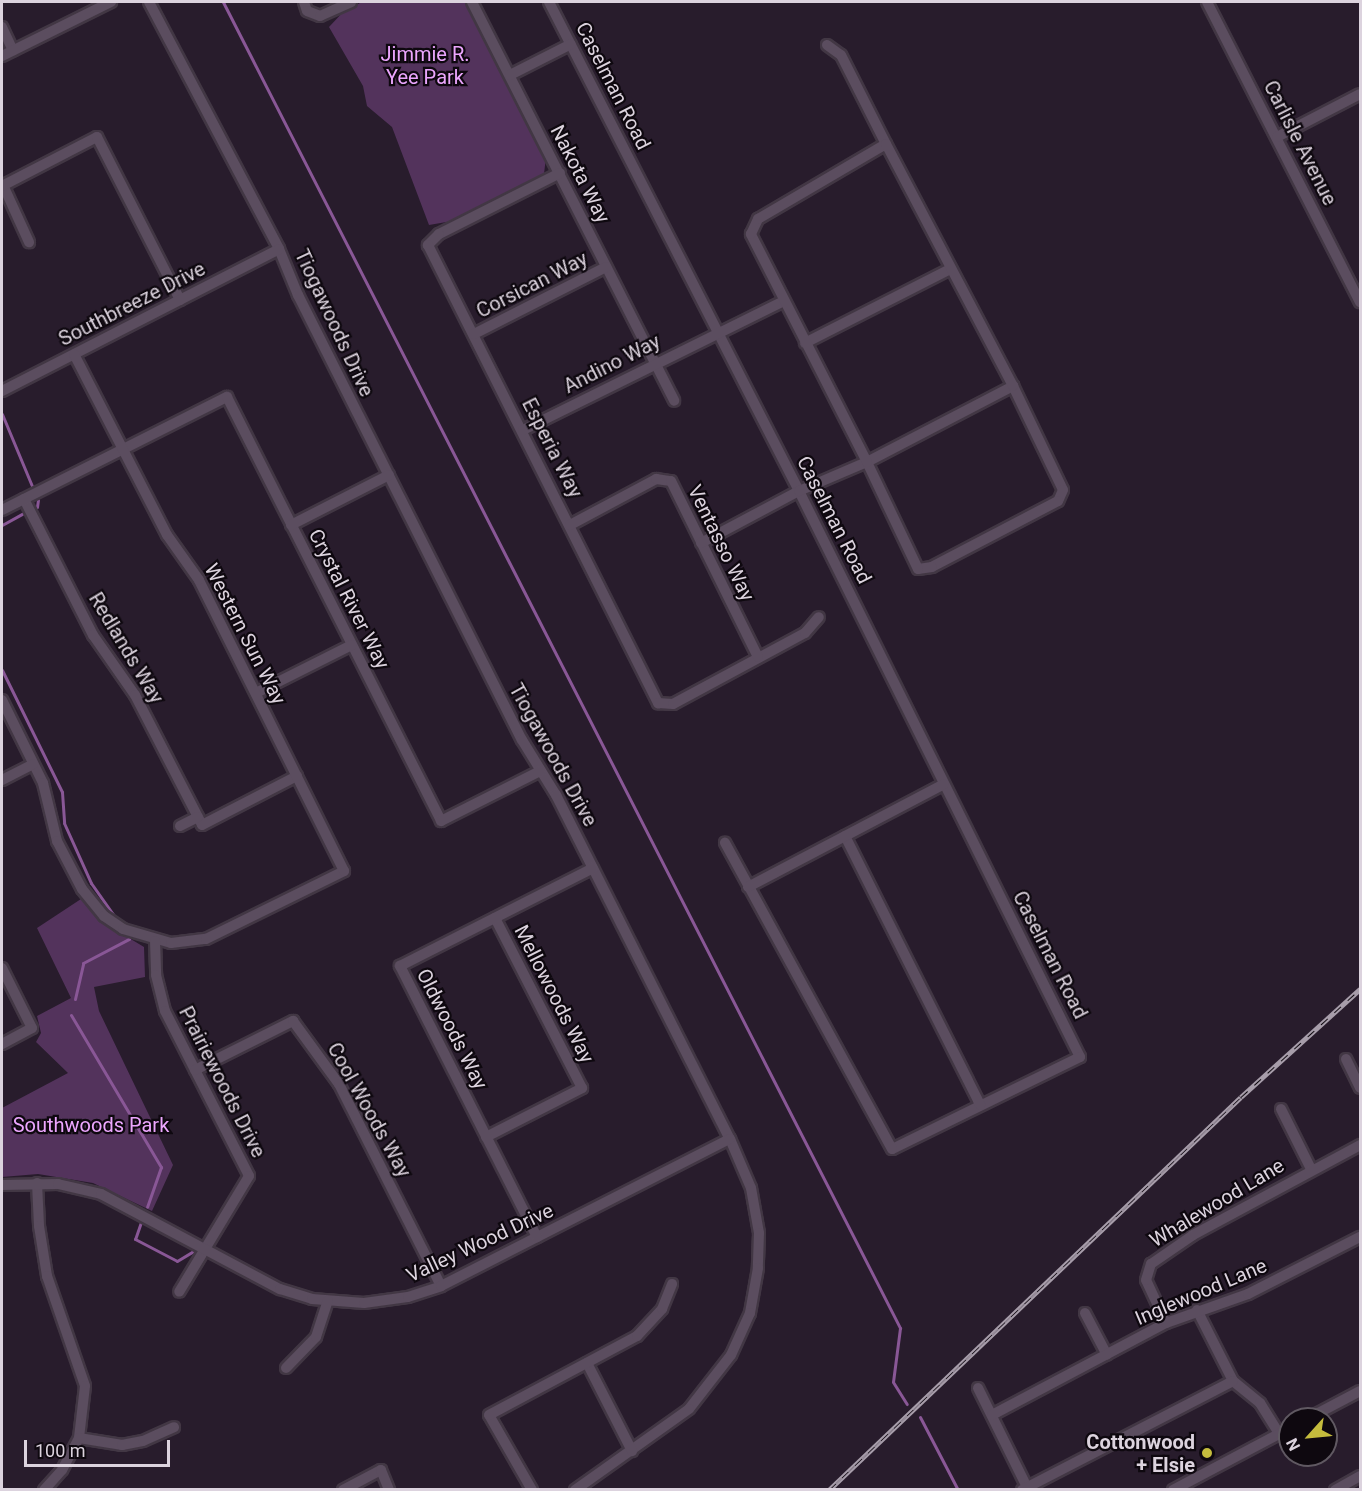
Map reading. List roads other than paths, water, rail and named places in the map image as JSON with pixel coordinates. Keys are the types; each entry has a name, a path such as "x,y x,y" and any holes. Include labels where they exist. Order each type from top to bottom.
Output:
{"street":[{"path":"2,57 111,2"},
{"name":"Tiogawoods Drive","path":"149,2 279,249 298,295 540,771 593,868 730,1139 751,1188 759,1233 758,1268 750,1313 731,1355 705,1393 672,1424 575,1490"},
{"path":"304,2 307,11 320,15 351,2"},
{"name":"Nakota Way","path":"472,2 674,401"},
{"name":"Caselman Road","path":"549,2 799,491 1080,1057 980,1105"},
{"name":"Carlisle Avenue","path":"1207,2 1360,302"},
{"path":"2,27 13,51"},
{"path":"510,75 571,44"},
{"path":"827,45 841,55 950,269 1013,386 1063,490 1058,501 932,567 918,569 867,462 750,234 752,224 886,144"},
{"path":"1277,137 1360,94"},
{"path":"29,243 2,186 97,137 180,300"},
{"name":"Esperia Way","path":"560,173 438,234 428,245 523,430 658,703 673,704 758,657"},
{"name":"Southbreeze Drive","path":"2,391 279,249"},
{"name":"Corsican Way","path":"474,334 606,267"},
{"path":"805,343 950,269"},
{"name":"Andino Way","path":"523,430 655,362 784,301"},
{"name":"Western Sun Way","path":"74,354 167,535 199,580 344,871 217,935 183,942 155,941"},
{"path":"701,543 799,491 867,462 1013,386"},
{"name":"Crystal River Way","path":"123,449 227,396 441,821 540,771"},
{"path":"2,510 123,449"},
{"path":"291,525 389,475"},
{"name":"Ventasso Way","path":"570,525 665,478 671,481 758,657"},
{"name":"Redlands Way","path":"24,499 93,635 135,695 198,817"},
{"path":"758,657 805,633 819,617"},
{"path":"256,693 352,645"},
{"path":"2,700 48,799 57,841 88,899 113,923 155,941"},
{"path":"2,780 33,764"},
{"path":"180,826 198,817 202,825 297,776"},
{"path":"748,887 944,784"},
{"path":"725,843 892,1149 980,1105 845,836"},
{"name":"Oldwoods Way","path":"537,1237 400,966 593,868"},
{"name":"Mellowoods Way","path":"486,1137 582,1088 495,918"},
{"name":"Prairiewoods Drive","path":"155,941 161,999 249,1176 206,1250 178,1292"},
{"path":"2,968 32,1028 2,1044"},
{"name":"Cool Woods Way","path":"195,1070 293,1020 339,1084 441,1286"},
{"path":"1346,1059 1360,1088"},
{"path":"1281,1109 1311,1169"},
{"name":"Valley Wood Drive","path":"2,1185 37,1183 80,1188 111,1198 280,1289 328,1302 386,1301 441,1286 730,1139"},
{"name":"Whalewood Lane","path":"1166,1323 1146,1280 1151,1264 1193,1235 1311,1169 1360,1145"},
{"path":"37,1183 39,1226 48,1276 83,1376 85,1407 79,1438 62,1470 44,1490"},
{"name":"Inglewood Lane","path":"992,1415 1166,1323 1197,1310 1248,1294 1360,1237"},
{"path":"532,1490 489,1415 587,1363 646,1328 662,1309 672,1284"},
{"path":"286,1368 316,1337 328,1302"},
{"path":"1197,1310 1233,1381 1260,1403 1278,1431"},
{"path":"1086,1313 1107,1355"},
{"path":"587,1363 632,1451"},
{"path":"978,1388 1025,1488 1233,1381"},
{"path":"1330,1407 1360,1391"},
{"path":"79,1438 122,1446 143,1442 174,1427"},
{"path":"1173,1490 1278,1434"},
{"path":"343,1490 381,1470 389,1490"},
{"path":"1335,1490 1360,1476"}],"waterway":[{"path":"223,2 900,1328 893,1382 907,1404"},
{"path":"2,414 32,486"},
{"path":"37,507 38,500"},
{"path":"2,525 22,514"},
{"path":"2,670 62,792 64,823 91,883 113,915"},
{"path":"75,999 83,963 129,939"},
{"path":"71,1015 161,1167 147,1207"},
{"path":"141,1222 135,1239 177,1261 197,1249"},
{"path":"920,1417 958,1490"}],"railway":[{"path":"829,1490 1241,1097 1360,989"}],"place":[{"name":"Cottonwood + Elsie","path":"1207,1453"}],"park label":[{"name":"Jimmie R. Yee Park","path":"425,66"},
{"name":"Southwoods Park","path":"91,1125"}]}
